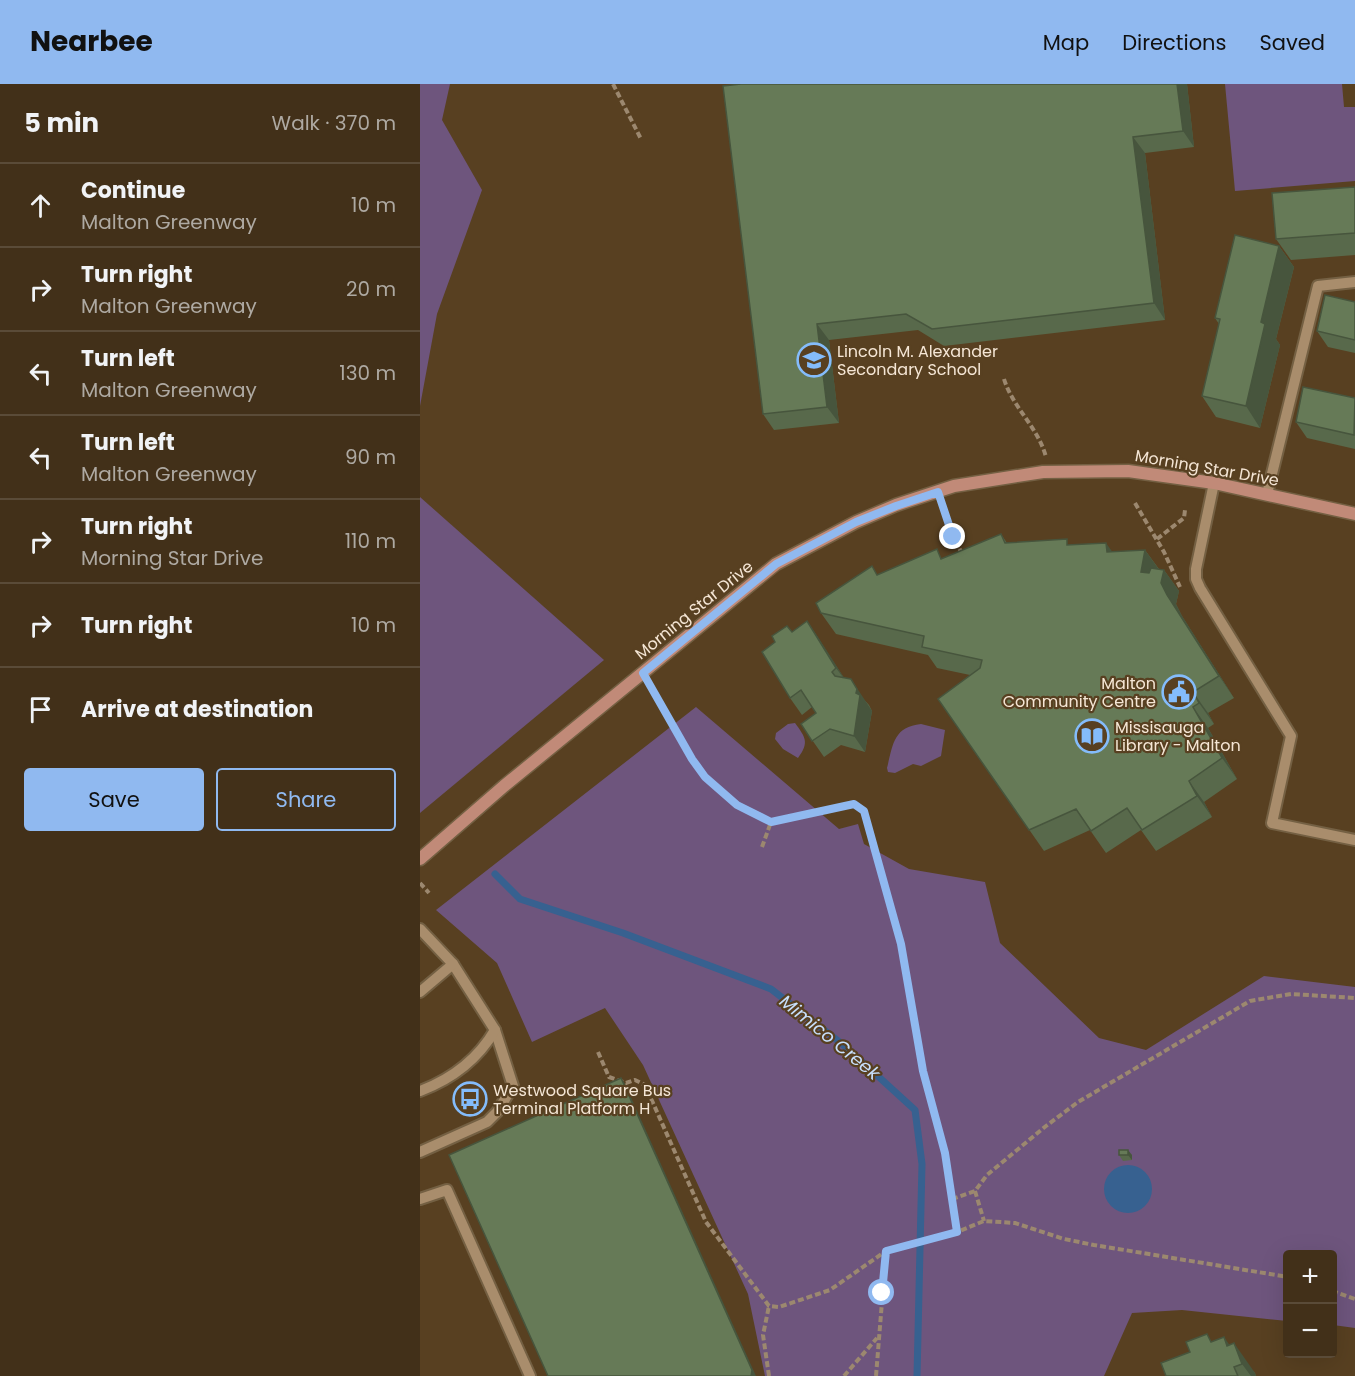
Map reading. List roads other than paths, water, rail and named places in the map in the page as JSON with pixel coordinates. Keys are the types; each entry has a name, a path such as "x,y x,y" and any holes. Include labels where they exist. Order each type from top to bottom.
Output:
{"street":[{"name":"Morning Star Drive","path":"420,859 504,786 776,564 856,522 896,506 954,486 1050,472 1128,471 1214,483 1355,514"}],"lane":[{"path":"1267,494 1318,286 1355,282"},
{"path":"1214,483 1196,569 1196,579 1291,736 1272,823 1355,840"},
{"path":"420,930 453,964 495,1030 513,1086 497,1112 487,1122 420,1152"},
{"path":"420,992 453,964"},
{"path":"420,1091 436,1085 466,1066 485,1048 495,1030"},
{"path":"420,1199 447,1190 530,1376"}],"water":[{"path":"1128,1165 1145,1172 1152,1189 1145,1206 1128,1213 1111,1206 1104,1189 1111,1172"}],"waterway":[{"name":"Mimico Creek","path":"495,874 520,899 623,933 771,989 846,1047 915,1110 922,1164 917,1376"}],"place":[{"name":"Lincoln M. Alexander Secondary School","path":"814,360"},
{"name":"Malton Community Centre","path":"1179,692"},
{"name":"Missisauga Library - Malton","path":"1092,736"},
{"name":"Westwood Square Bus Terminal Platform H","path":"470,1099"}]}
